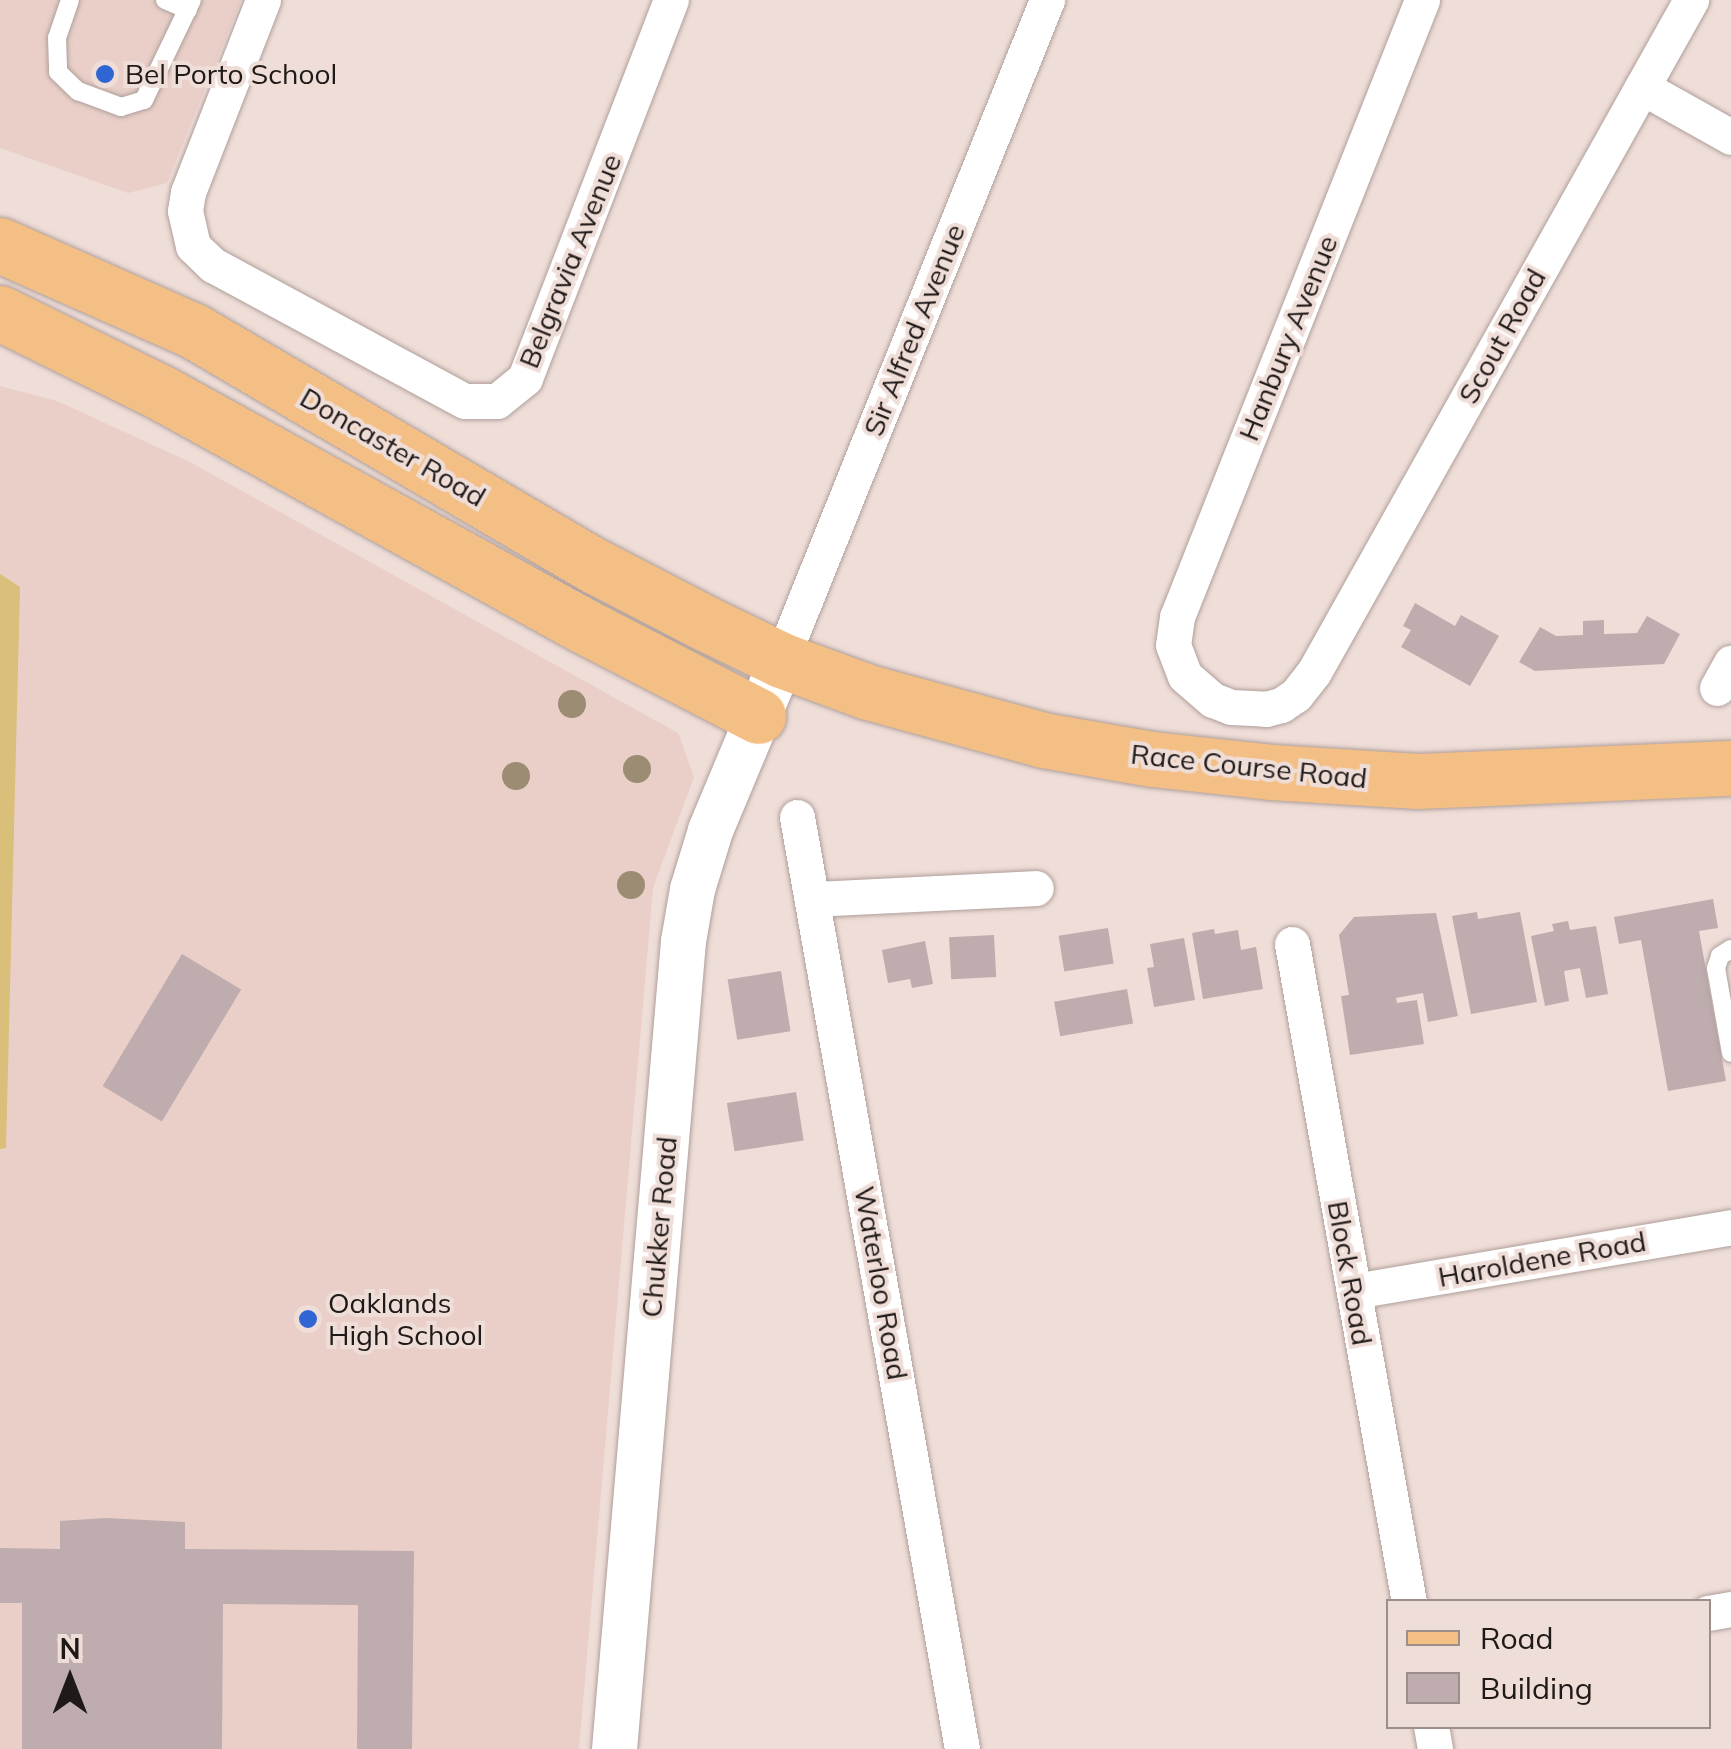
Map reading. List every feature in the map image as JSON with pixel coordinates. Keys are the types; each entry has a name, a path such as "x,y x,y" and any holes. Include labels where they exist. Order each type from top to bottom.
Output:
{"main road":[{"name":"Doncaster Road","path":"0,245 194,331 596,566 781,660"},
{"path":"0,313 142,383 584,626 758,716"},
{"name":"Race Course Road","path":"781,660 868,692 1009,730 1152,760 1340,778 1418,780 1731,768"}],"street":[{"name":"Belgravia Avenue","path":"263,0 188,192 187,230 193,246 213,264 465,402 497,402 525,378 542,344 671,0"},
{"name":"Sir Alfred Avenue","path":"781,660 1048,0"},
{"name":"Hanbury Avenue","path":"1186,676 1173,645 1177,617 1422,0"},
{"name":"Scout Road","path":"1186,676 1213,700 1266,709 1296,695 1314,672 1690,0"},
{"path":"1642,88 1731,138"},
{"name":"Chukker Road","path":"614,1749 683,941 692,889 710,830 781,660"},
{"name":"Waterloo Road","path":"797,817 962,1749"},
{"path":"813,899 1036,888"},
{"name":"Block Road","path":"1292,944 1408,1599"},
{"name":"Haroldene Road","path":"1354,1291 1731,1226"}],"lane":[{"path":"70,0 57,38 58,72 78,92 121,107 144,100 190,5 165,0"},
{"path":"1731,949 1720,956 1716,968 1731,1053"}],"shaded area":[{"name":"Bel Porto School","path":"0,0 241,0 167,183 128,193 0,148"},
{"name":"Oaklands High School","path":"0,386 57,401 190,462 678,733 694,777 653,888 579,1749 0,1749"},
{"path":"0,574 20,587 6,1148 0,1149"}],"building":[{"path":"1415,603 1455,626 1461,615 1499,636 1470,686 1401,647 1411,630 1403,626"},
{"path":"1647,616 1680,634 1664,664 1535,671 1519,662 1540,627 1556,636 1583,635 1583,621 1604,620 1604,634 1637,633"},
{"path":"1713,899 1718,928 1699,931 1726,1081 1668,1091 1641,940 1619,944 1614,917"},
{"path":"1477,912 1478,919 1520,912 1537,1002 1471,1014 1452,916"},
{"path":"1436,913 1458,1016 1428,1022 1423,993 1396,998 1397,1003 1417,1000 1424,1044 1350,1055 1341,996 1349,995 1339,935 1354,917"},
{"path":"1568,921 1570,930 1596,926 1608,994 1586,998 1580,968 1564,971 1569,1001 1545,1006 1531,936 1554,931 1552,924"},
{"path":"1108,928 1114,964 1064,971 1059,936"},
{"path":"1214,929 1215,934 1238,930 1241,950 1256,947 1263,989 1203,999 1192,933"},
{"path":"994,935 996,977 951,979 949,937"},
{"path":"1184,938 1195,1000 1154,1007 1147,968 1154,967 1150,944"},
{"path":"925,941 933,984 912,988 910,979 888,983 882,950"},
{"path":"182,954 241,990 162,1122 103,1086"},
{"path":"781,971 791,1031 737,1040 728,979"},
{"path":"1127,989 1133,1023 1060,1036 1054,1002"},
{"path":"796,1092 804,1140 735,1151 727,1103"},
{"path":"106,1518 185,1522 185,1549 414,1551 412,1749 357,1749 358,1605 223,1604 222,1749 22,1749 22,1603 0,1603 0,1548 60,1549 60,1521"}],"place":[{"name":"Bel Porto School","path":"105,74"},
{"name":"Oaklands High School","path":"308,1319"}]}
